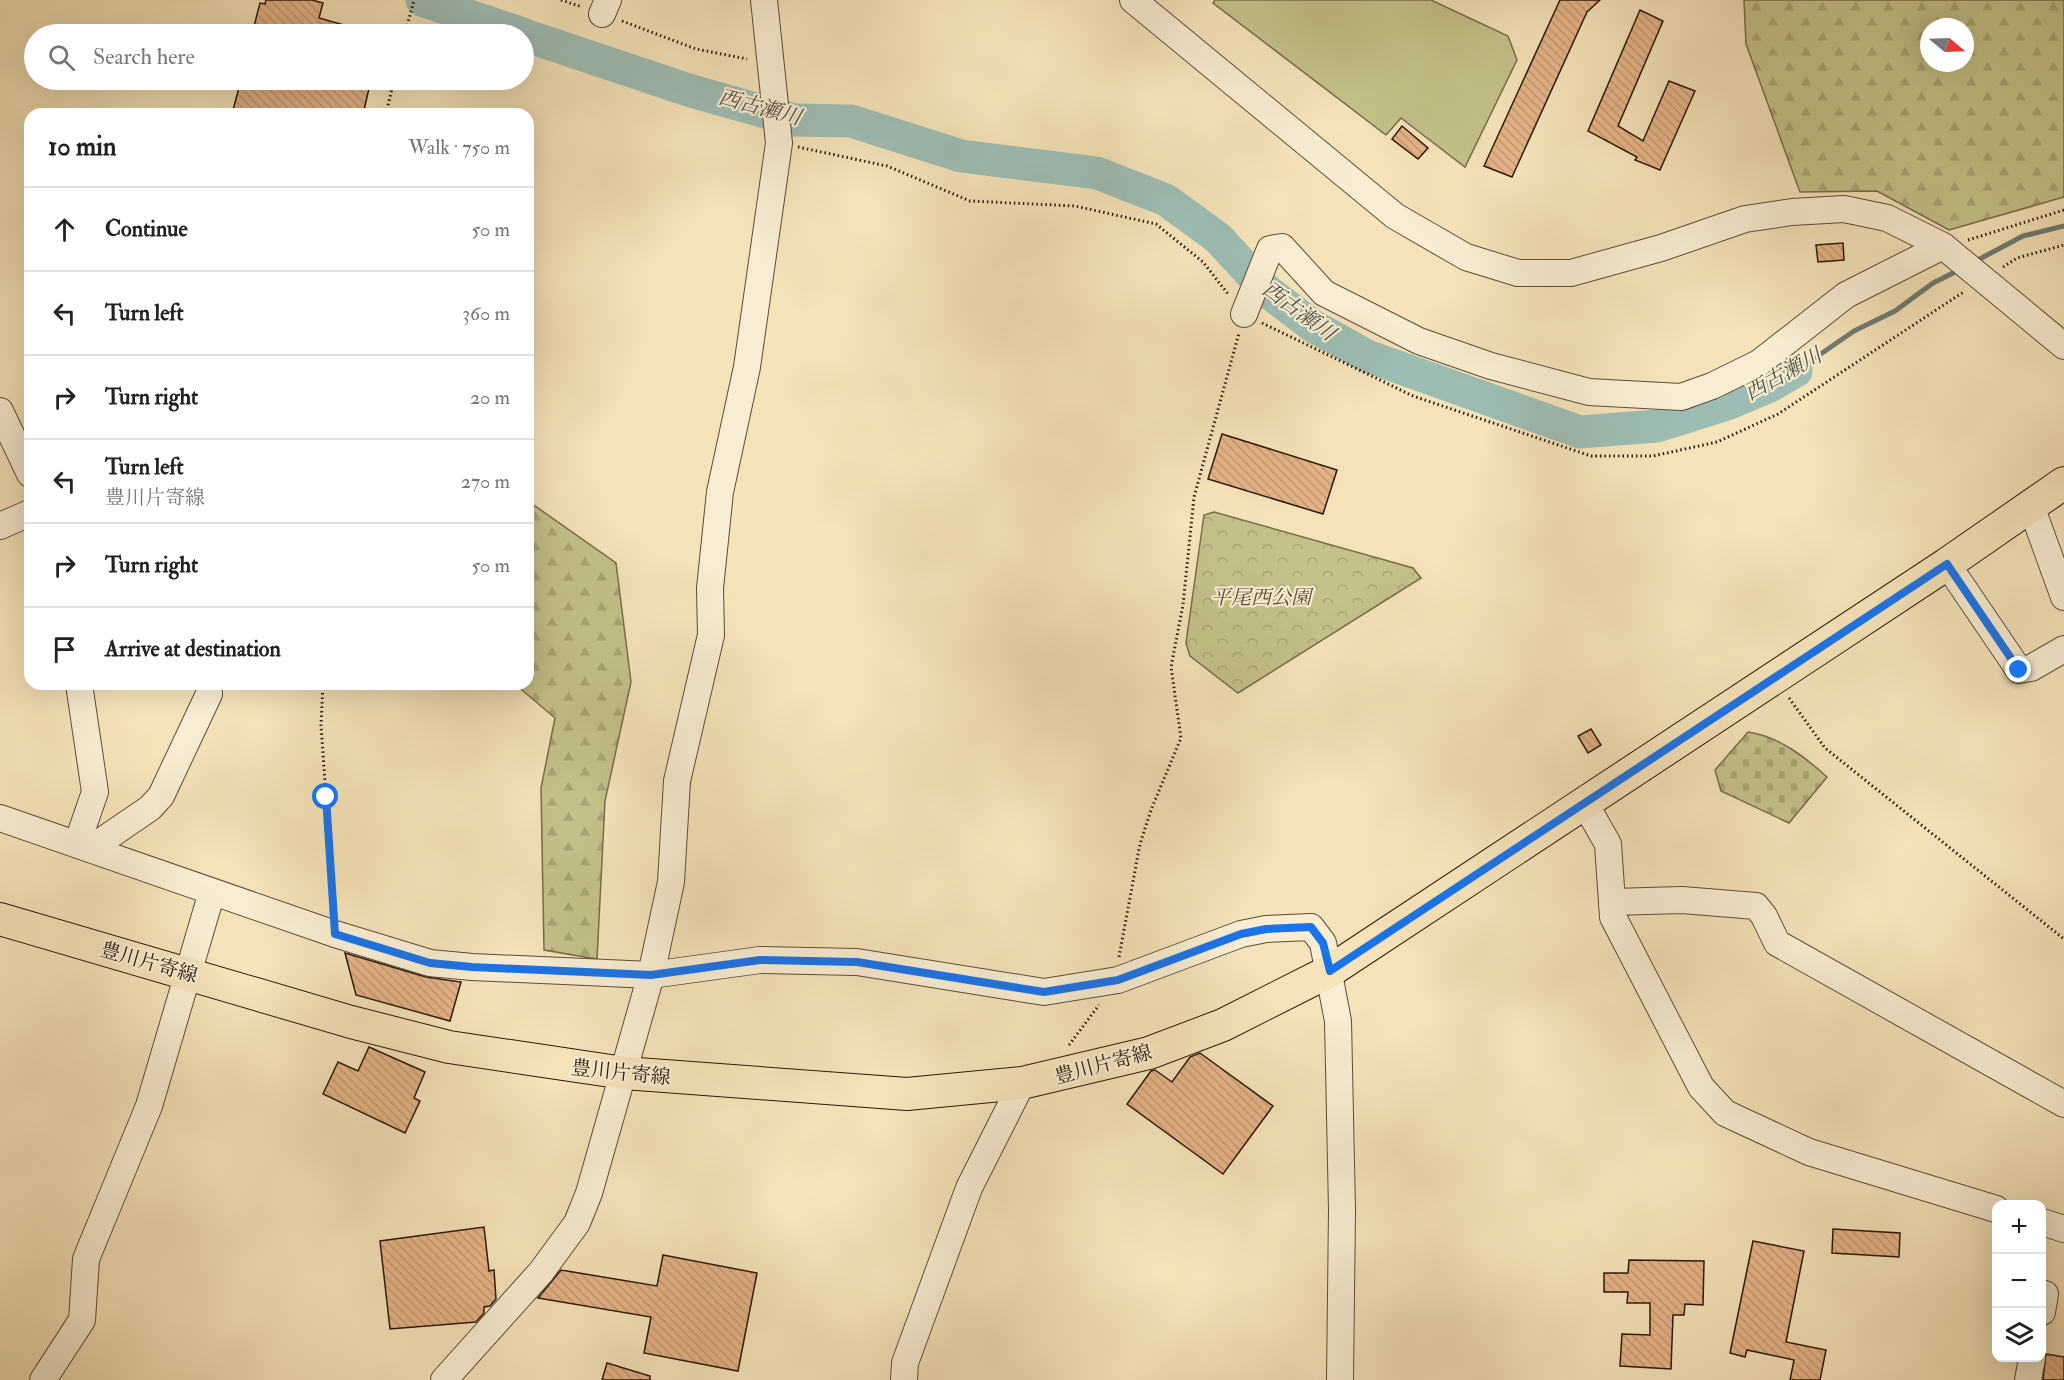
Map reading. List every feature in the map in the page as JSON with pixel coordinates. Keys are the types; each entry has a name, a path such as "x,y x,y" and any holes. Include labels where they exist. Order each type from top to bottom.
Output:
{"main road":[{"name":"豊川片寄線","path":"0,919 351,1022 449,1047 624,1073 907,1094 1022,1083 1061,1075 1149,1053 1223,1025 1330,971 1947,564 2064,483"}],"street":[{"path":"444,1380 540,1272 578,1223 651,975 671,882 677,781 711,635 710,588 720,492 747,367 779,143 764,0"},
{"path":"1136,1 1395,216 1466,257 1518,273 1571,273 1661,248 1745,219 1844,208 1887,218 1950,251 2064,346"},
{"path":"1244,314 1270,249 1282,247 1324,292 1419,341 1491,366 1589,392 1681,397 1712,386 1759,363 1846,296 1950,251"},
{"path":"0,411 24,461"},
{"path":"2031,506 2064,597"},
{"path":"0,526 24,516"},
{"path":"1947,564 2019,670 2031,668 2064,649"},
{"path":"80,690 94,792 84,847"},
{"path":"84,847 150,808 161,796 209,694"},
{"path":"1584,802 1608,844 1613,917 1701,1087 1725,1113 1809,1152 1992,1208"},
{"path":"0,818 335,934 430,963 651,975 760,960 857,962 1044,992 1118,980 1241,934 1266,929 1311,927 1323,943 1330,971 1339,1033 1340,1380"},
{"path":"43,1380 82,1320 86,1259 149,1106 212,892"},
{"path":"1612,902 1682,900 1756,906 1764,916 1777,943 2064,1104"},
{"path":"904,1380 905,1363 969,1188 1022,1083"},
{"path":"2046,1223 2064,1229"},
{"path":"2028,1380 2031,1362"}],"path":[{"path":"408,24 414,0"},
{"path":"561,0 605,7 696,49 771,62"},
{"path":"387,108 392,90"},
{"path":"779,143 887,166 970,201 1075,206 1156,224 1203,262 1244,314 1194,497 1183,605 1171,667 1181,738 1151,810 1140,844 1120,946 1118,980 1065,1051 1061,1075"},
{"path":"1950,251 2064,210"},
{"path":"2017,258 2064,244"},
{"path":"1774,677 1825,748 2064,939"},
{"path":"323,690 321,725 335,934"}],"green space":[{"path":"1215,0 1431,0 1508,36 1517,60 1465,167 1401,118 1386,135 1213,3"},
{"path":"1744,0 2064,0 2064,197 1949,230 1877,191 1800,192 1746,44"},
{"path":"534,505 616,563 631,682 605,801 597,959 544,950 541,788 555,718 522,690 534,690"},
{"name":"平尾西公園","path":"1214,512 1413,568 1421,578 1238,693 1190,656 1186,643 1204,515"},
{"path":"1748,732 1780,743 1810,762 1827,777 1789,823 1721,791 1715,770"}],"building":[{"path":"266,0 312,0 323,3 319,18 340,24 255,24 260,3 265,4"},
{"path":"1560,0 1600,0 1587,12 1512,177 1484,166"},
{"path":"1640,10 1663,21 1618,126 1643,141 1669,81 1695,91 1660,170 1635,160 1637,157 1588,131"},
{"path":"238,90 369,90 364,108 234,108"},
{"path":"1402,126 1428,148 1418,159 1392,139"},
{"path":"1843,243 1844,260 1818,262 1816,245"},
{"path":"1222,434 1337,470 1323,514 1208,479"},
{"path":"1591,729 1601,745 1588,753 1578,736"},
{"path":"345,953 426,977 461,982 450,1021 356,995"},
{"path":"369,1047 425,1072 414,1098 420,1101 405,1133 323,1094 338,1062 358,1071"},
{"path":"1200,1053 1273,1106 1223,1174 1127,1104 1151,1071 1155,1070 1172,1082 1190,1057"},
{"path":"484,1227 489,1271 494,1270 496,1299 490,1306 484,1307 484,1313 476,1322 390,1329 380,1241"},
{"path":"1833,1229 1900,1233 1899,1257 1832,1253"},
{"path":"1753,1241 1804,1251 1786,1342 1826,1350 1820,1380 1790,1380 1794,1360 1747,1350 1745,1357 1730,1353"},
{"path":"663,1255 757,1273 738,1371 644,1353 651,1317 538,1298 561,1270 657,1286"},
{"path":"1629,1260 1704,1261 1703,1305 1685,1304 1684,1315 1673,1315 1671,1369 1620,1366 1622,1334 1650,1335 1650,1303 1627,1303 1628,1292 1604,1292 1604,1273 1628,1273"},
{"path":"2046,1354 2064,1357 2064,1380 2043,1380"},
{"path":"607,1363 650,1376 650,1380 602,1380"}],"waterway":[{"name":"西古瀬川","path":"422,0 493,24"},
{"name":"西古瀬川","path":"534,38 688,90 794,120 851,121 961,156 1097,173 1166,200 1218,238 1267,291 1313,326 1367,356 1580,432 1657,426 1727,404 1770,386 1796,371"},
{"name":"西古瀬川","path":"1974,262 2023,236 2064,226"},
{"name":"西古瀬川","path":"1796,371 1854,331 1895,311 1933,283 1961,269"}],"route":[{"path":"326,797 335,934 430,963 651,975 760,960 857,962 1044,992 1118,980 1163,966 1241,934 1266,929 1311,927 1323,943 1330,971 1947,564 2019,670"}]}
